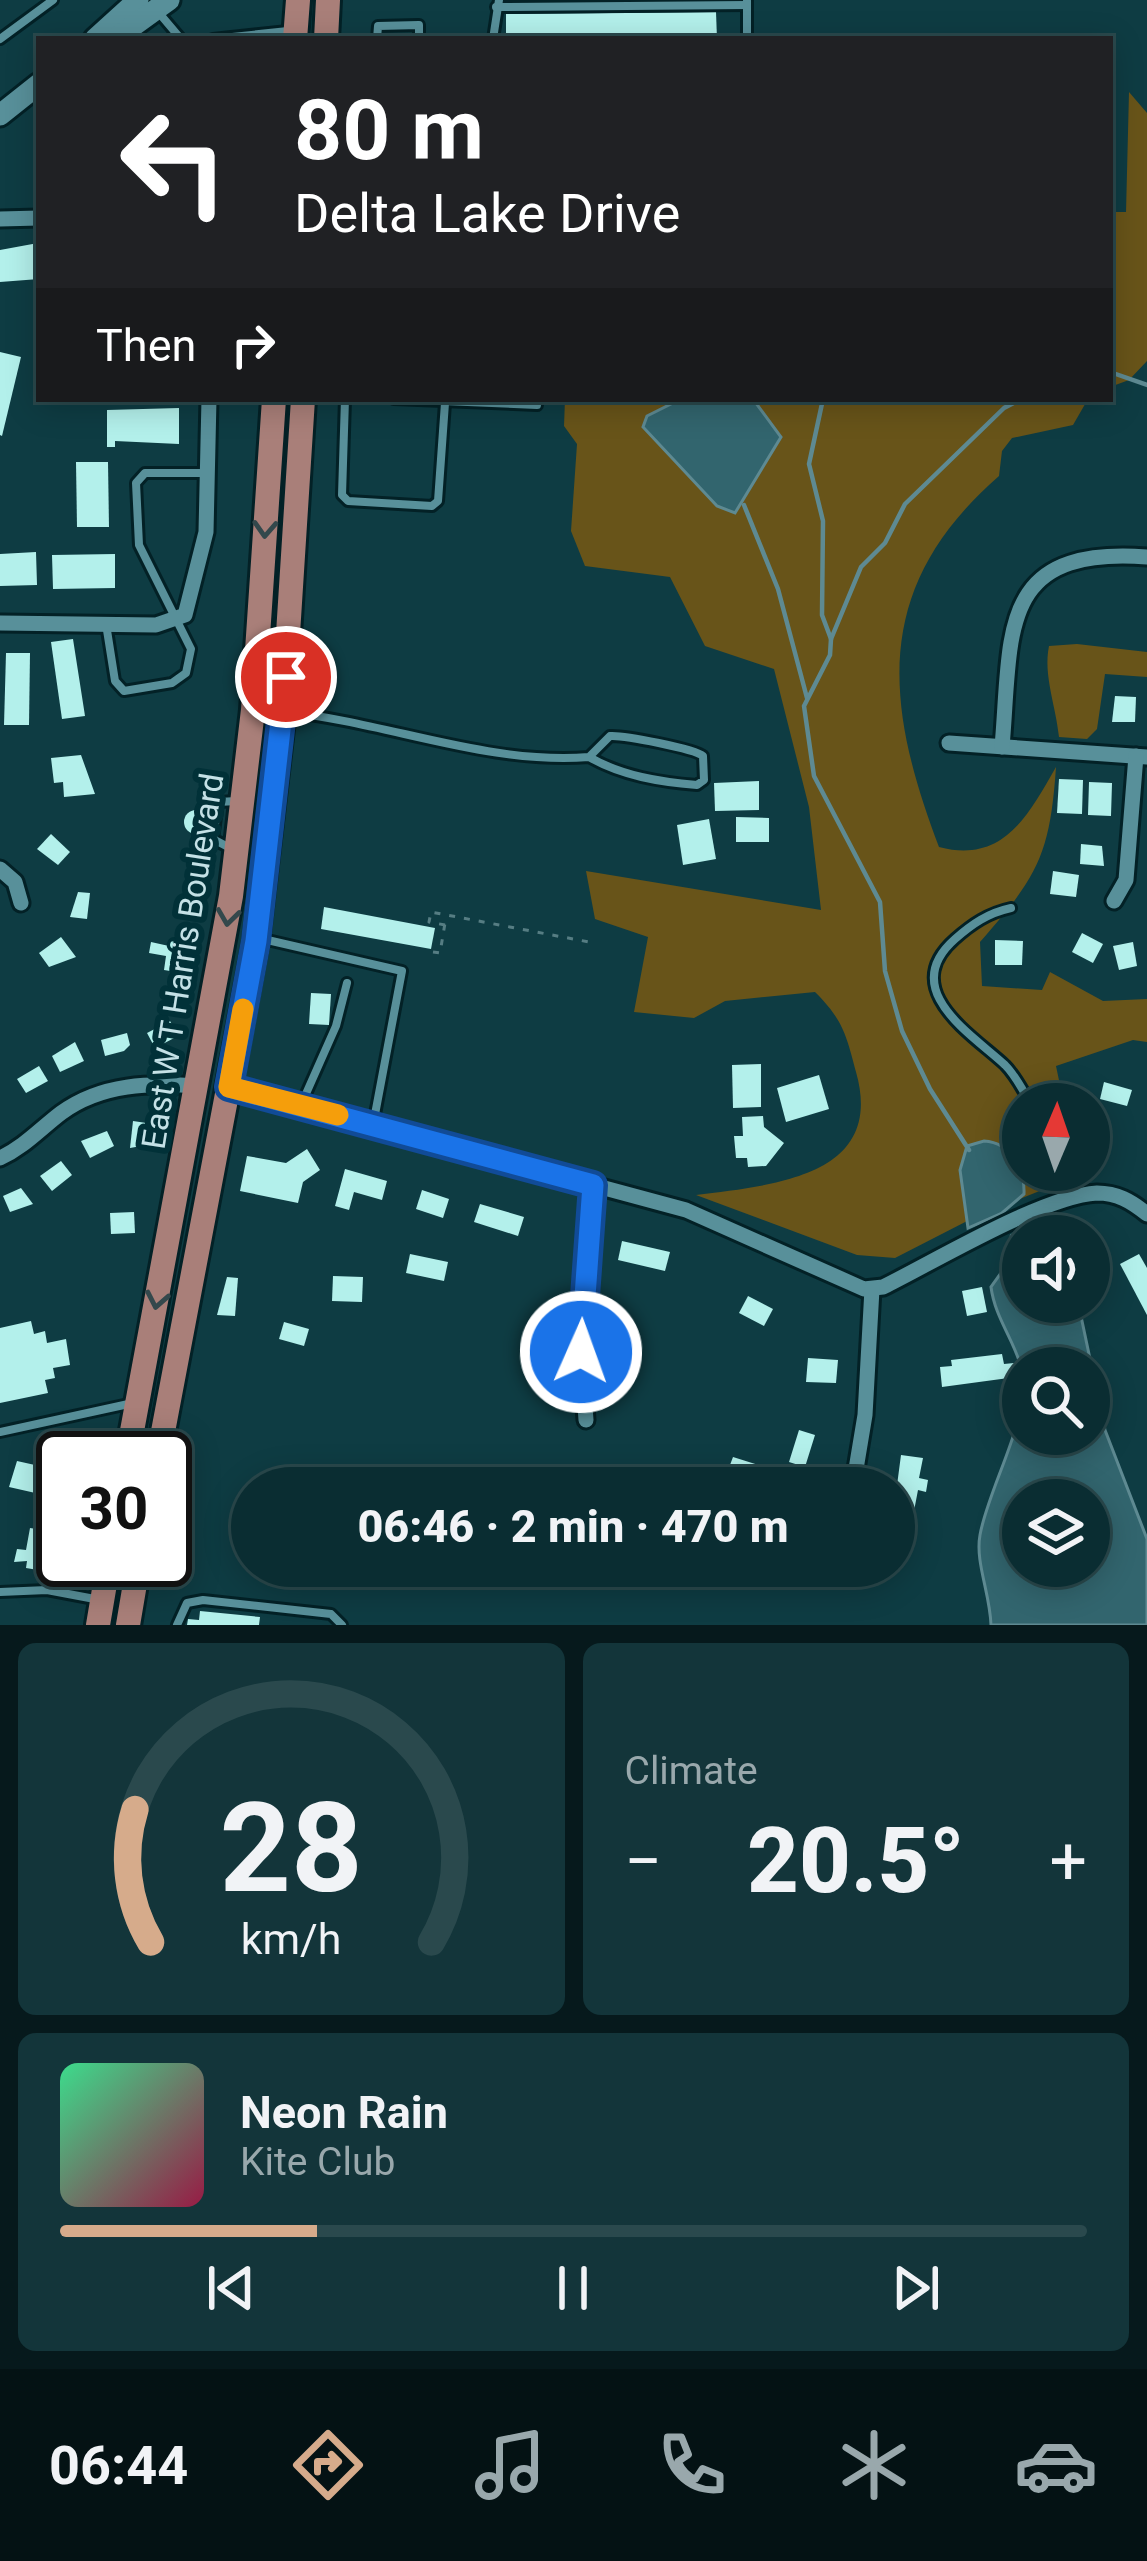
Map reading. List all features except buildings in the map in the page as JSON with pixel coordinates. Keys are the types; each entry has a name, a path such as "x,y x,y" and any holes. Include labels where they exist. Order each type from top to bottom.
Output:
{"main road":[{"path":"296,35 298,0"},
{"path":"326,36 328,0"},
{"path":"99,36 148,2"},
{"path":"118,36 148,2"},
{"path":"2,108 36,86"},
{"name":"East W T Harris Boulevard","path":"163,1431 256,938 283,712 303,402"},
{"name":"East W T Harris Boulevard","path":"132,1431 237,851 266,403"},
{"path":"213,1003 218,1073 229,1087"},
{"path":"198,1086 215,1158"},
{"path":"128,1625 134,1587"}],"street":[{"path":"0,219 36,218"},
{"path":"0,623 174,622 185,615 206,532 208,402"},
{"path":"1003,747 1012,628 1032,587 1049,571 1082,557 1147,557"},
{"path":"950,743 1141,756 1126,880 1114,901"},
{"path":"0,868 15,882 21,903"},
{"path":"0,1158 64,1112 103,1091 146,1084 198,1086"},
{"path":"229,1087 721,1222 872,1289 1069,1200 1117,1196 1147,1214"},
{"path":"586,1420 581,1352 593,1185"},
{"path":"856,1467 865,1415 872,1289"}],"lane":[{"path":"0,39 53,0"},
{"path":"148,2 178,36"},
{"path":"493,36 498,4 611,3 747,3 747,36"},
{"path":"377,36 378,26 419,25 419,36"},
{"path":"230,36 268,29 296,35"},
{"path":"345,402 342,495 348,501 432,506 438,501 445,403"},
{"path":"432,402 462,402"},
{"path":"494,402 537,402"},
{"path":"106,624 115,681 124,692 172,683 186,673 191,649 140,545 136,483 145,473 205,473"},
{"path":"283,712 352,720 539,761 589,758 613,771 665,783 697,785 704,780 703,756 695,749 647,744 622,735 610,736 589,758"},
{"path":"1011,908 992,912 954,940 941,957 937,980 944,1010 960,1031 1008,1067 1018,1083"},
{"path":"256,938 400,968 373,1125"},
{"path":"301,1106 336,1026 347,983"},
{"path":"1068,1191 1069,1200"},
{"path":"0,1432 137,1402"},
{"path":"0,1592 47,1590 100,1613"},
{"path":"177,1625 182,1609 203,1600 331,1614 342,1625"}],"path":[{"path":"445,925 429,922 431,912 590,942"},
{"path":"433,952 440,953 447,915"}],"shaded area":[{"path":"1129,92 1147,113 1147,361 1129,380 1113,386 1113,212 1126,212"},
{"path":"565,402 1086,402 1073,425 1012,438 1002,451 999,476 958,517 929,560 910,603 901,648 900,694 907,742 939,847 980,849 997,842 1024,818 1056,767 1050,822 1038,863 980,942 982,986 1042,990 1050,972 1103,1001 1147,999 1147,1042 1133,1040 1056,1066 1060,1083 1002,1083 1002,1191 1040,1191 895,1258 857,1255 696,1195 787,1180 838,1155 854,1135 861,1107 856,1072 842,1028 815,992 725,1001 694,1018 634,1012 648,937 595,919 586,871 821,910 809,807 774,669 705,646 670,577 585,566 571,531 577,444 564,426"},
{"path":"1077,644 1147,652 1147,677 1105,674 1097,729 1087,739 1059,737 1049,679 1049,646"}],"water":[{"path":"675,402 755,402 781,437 735,513 717,506 643,427 647,416"},
{"path":"984,1141 1002,1146 1002,1191 1024,1194 1002,1213 968,1228 960,1170 967,1146"},
{"path":"1002,1272 1002,1323 1082,1323 1087,1347 1014,1347 1001,1321 991,1287"},
{"path":"1110,1443 1147,1539 1147,1625 991,1625 979,1556 991,1497 1007,1455 1110,1455"}],"waterway":[{"path":"1113,373 1147,385"},
{"path":"822,402 809,464 823,521 822,615 831,639"},
{"path":"969,1150 930,1089 902,1031 885,971 880,902 814,776 804,706 830,655 831,639 861,567 885,543 905,504 1015,402"},
{"path":"744,505 778,589 807,698"}],"slow traffic":[{"path":"243,1009 229,1087 338,1115"}],"route":[{"path":"286,677 256,941 229,1087 593,1185 581,1352"}]}
